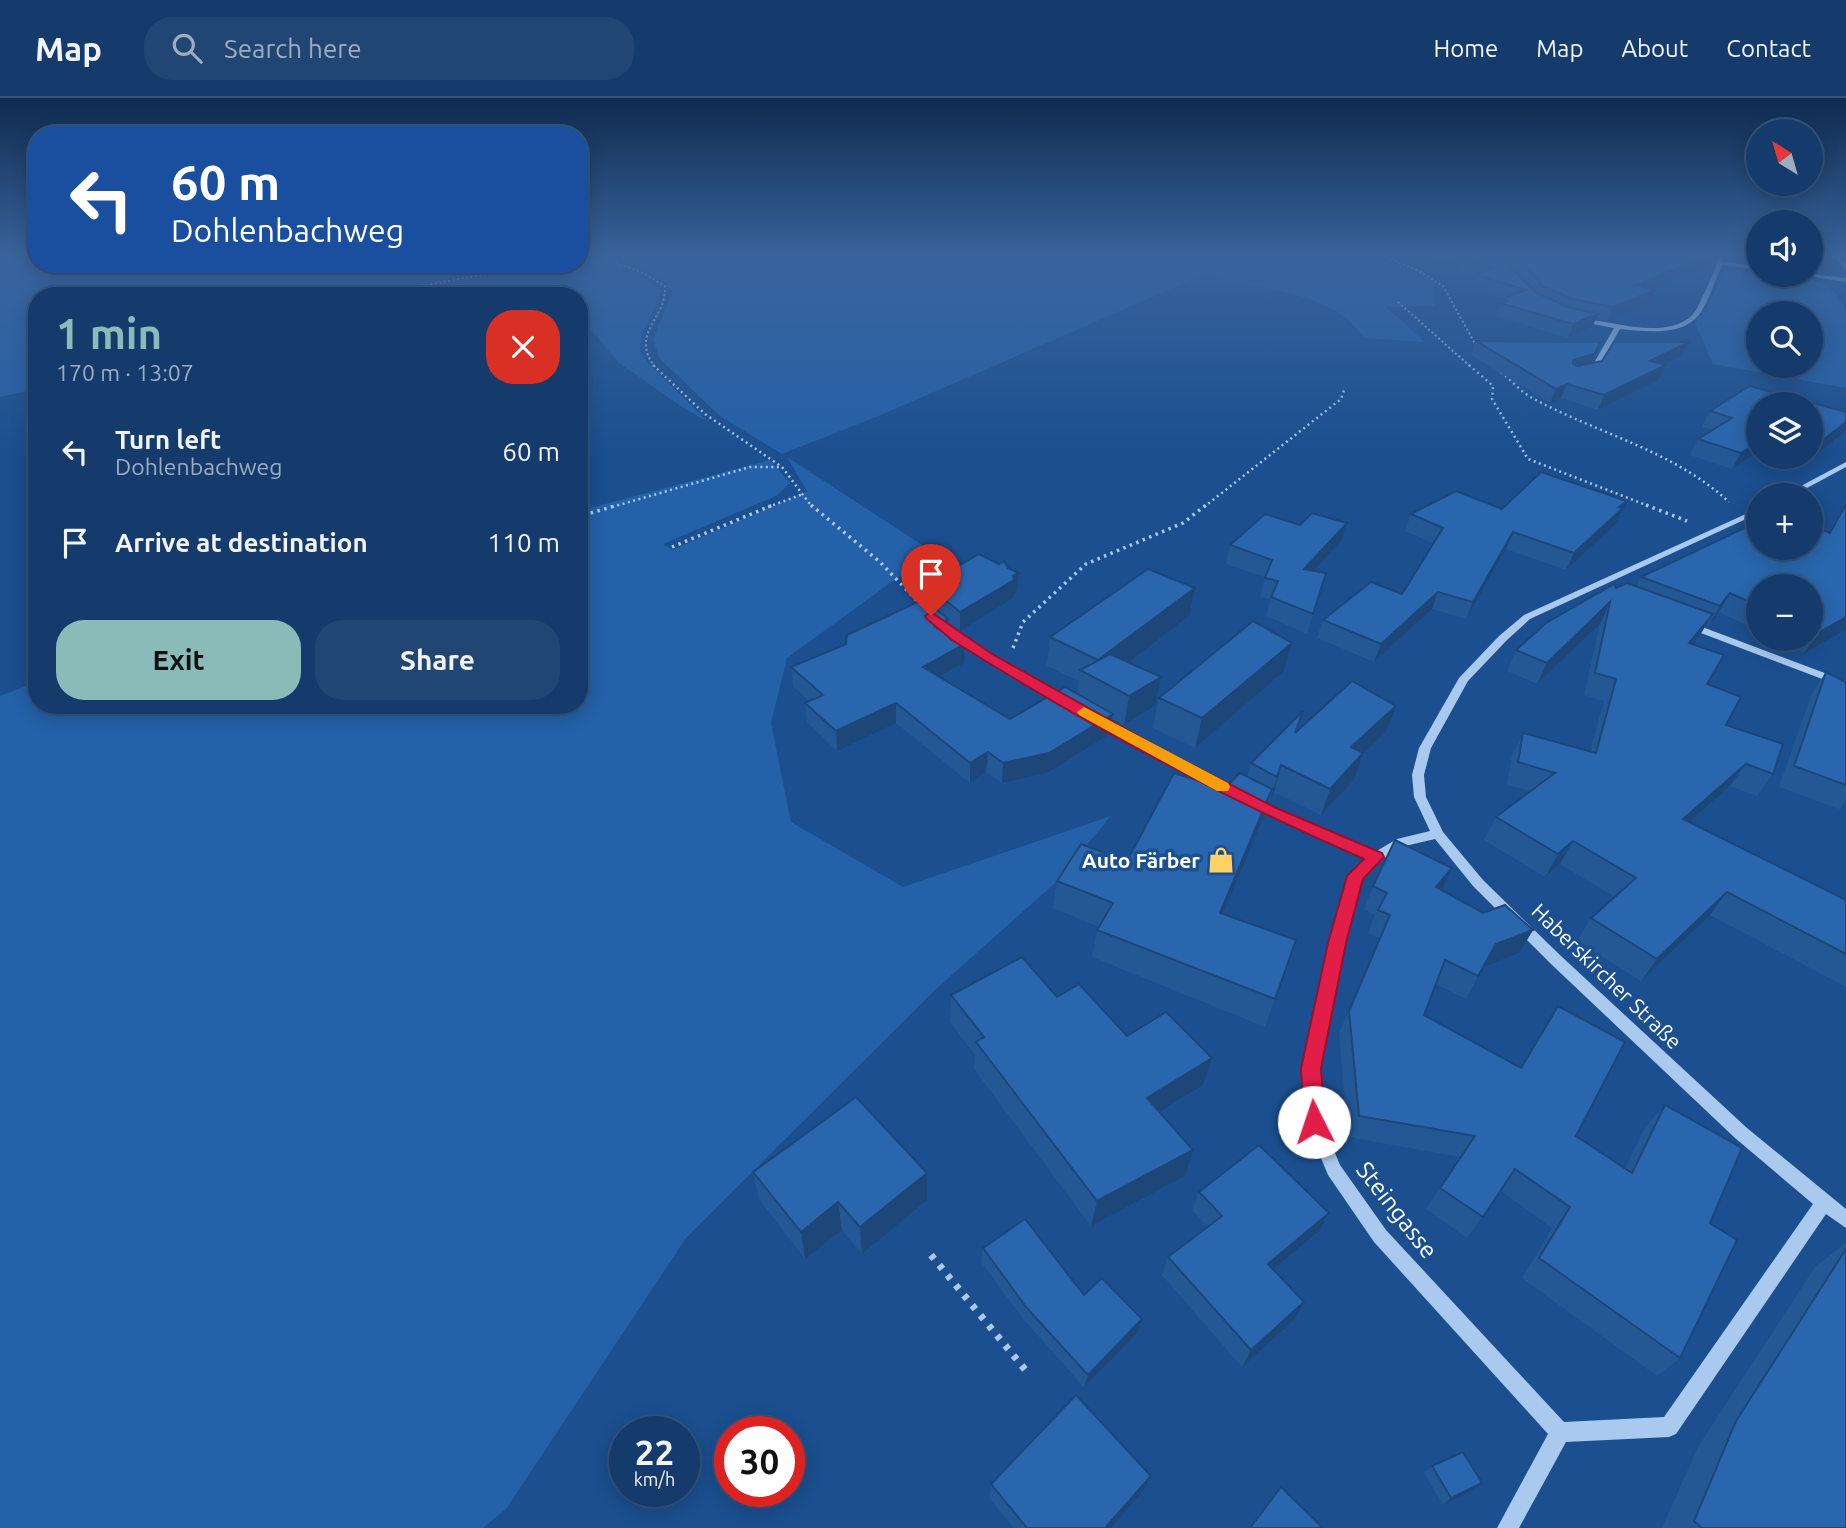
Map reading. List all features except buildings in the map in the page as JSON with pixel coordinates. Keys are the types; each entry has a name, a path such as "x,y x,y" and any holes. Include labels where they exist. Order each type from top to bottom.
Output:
{"street":[{"path":"1585,321 1618,327 1658,328 1686,321"},
{"path":"1582,374 1592,372 1618,327"},
{"path":"1810,483 1846,464"},
{"name":"Haberskircher Straße","path":"1745,517 1596,589 1527,617 1463,680 1425,748 1418,775 1420,797 1438,834 1478,883 1741,1133 1846,1220"},
{"path":"931,616 957,638 1034,683 1269,811 1376,857"},
{"path":"1678,621 1846,685"},
{"name":"Steingasse","path":"1438,834 1401,842 1376,857 1356,876 1337,943 1311,1068 1314,1122 1334,1170 1380,1236 1560,1432"},
{"path":"1508,1528 1560,1432 1669,1427 1824,1203"}],"path":[{"path":"654,321 646,334 644,344 652,364 705,414 782,467 814,509 880,562 931,616"},
{"path":"1419,321 1493,386 1492,399 1528,459 1714,531"},
{"path":"1462,321 1480,353"},
{"path":"1497,368 1532,398 1680,465 1714,488 1745,517"},
{"path":"1034,683 1012,647 1023,622 1086,564 1183,523 1342,399 1345,387"},
{"path":"588,514 750,467 782,467"},
{"path":"672,547 727,522 803,494"},
{"path":"931,1255 1027,1372"}],"shaded area":[{"path":"0,321 28,321 28,391 0,397"},
{"path":"588,321 648,321 642,334 640,350 649,364 708,422 679,405 618,362 588,326"},
{"path":"661,321 1098,321 881,415 782,454 720,416 660,359 653,339"},
{"path":"1349,321 1401,321 1425,342 1365,338"},
{"path":"1697,321 1746,321 1746,370 1713,364 1695,323"},
{"path":"1823,321 1846,321 1846,388 1791,378 1823,378"},
{"path":"787,457 933,552 787,658 771,723 791,822 903,887 1111,816 1054,884 936,989 686,1238 506,1509 483,1528 0,1528 0,696 28,685 28,714 588,714 588,509 770,460 790,483 776,496 663,544 672,550 807,491"}],"slow traffic":[{"path":"1084,712 1222,787"}],"place":[{"name":"Auto Färber","path":"1221,860"}],"route":[{"path":"931,616 957,638 988,657 1164,757 1269,811 1376,857 1356,876 1337,943 1311,1068 1314,1122"}]}
